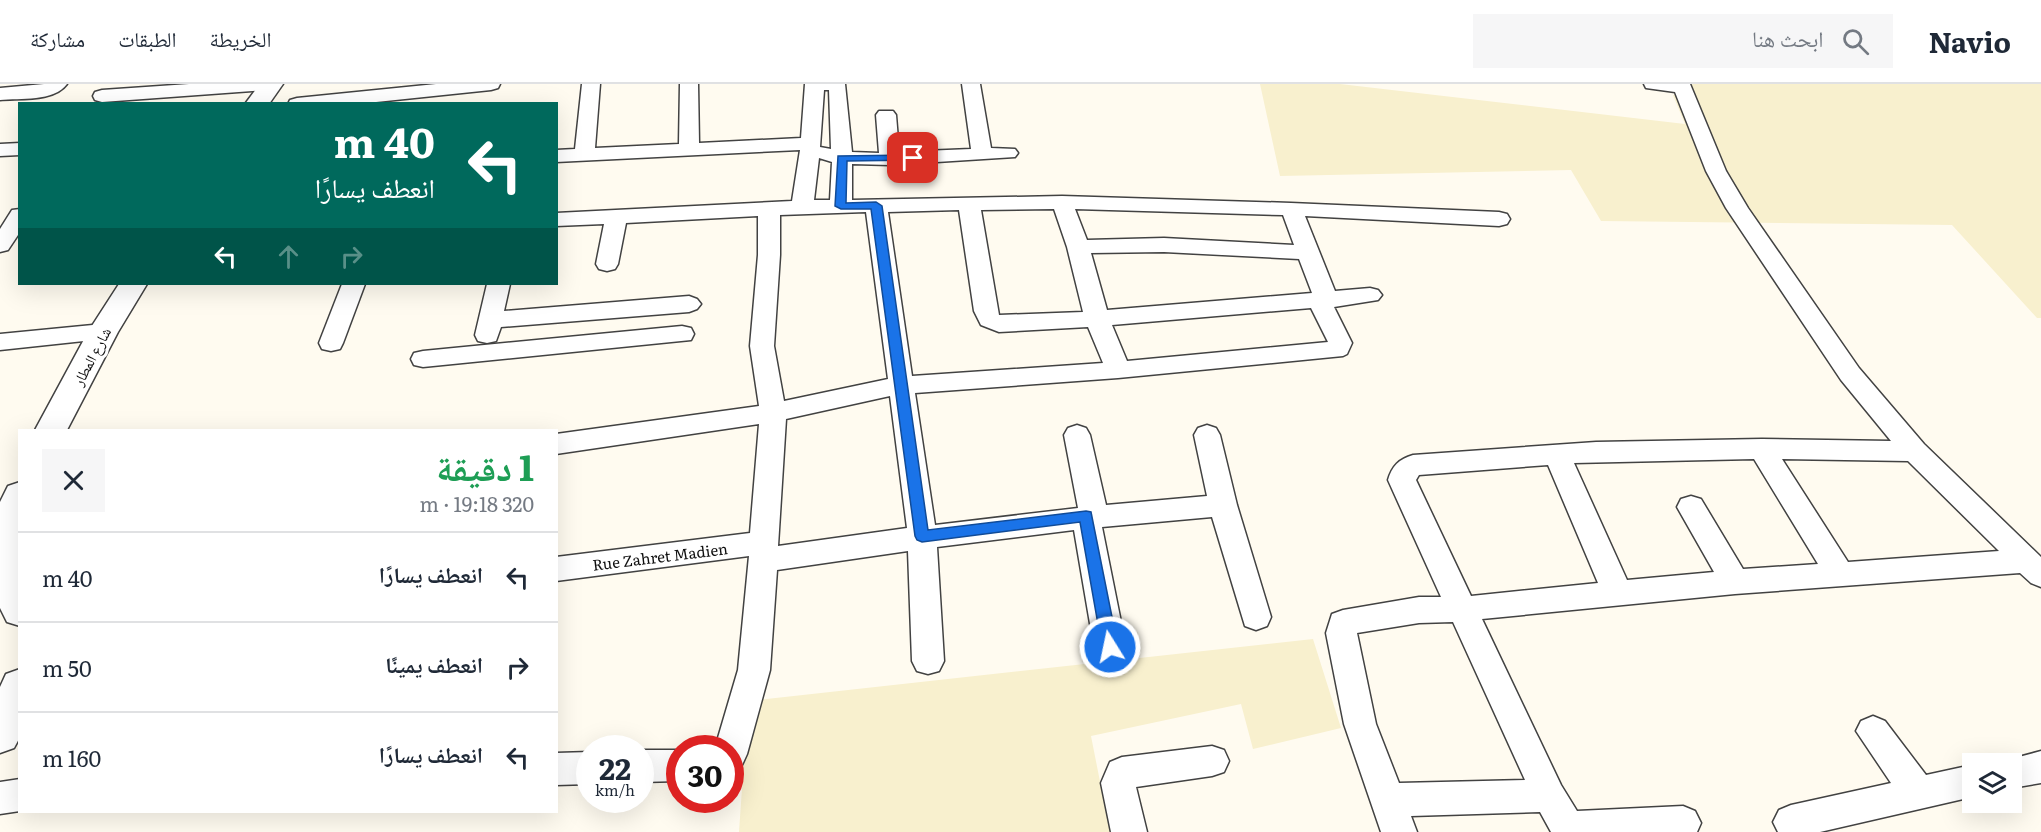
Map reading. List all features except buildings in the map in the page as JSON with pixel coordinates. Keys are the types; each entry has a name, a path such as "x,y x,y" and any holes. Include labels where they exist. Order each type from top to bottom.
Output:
{"street":[{"path":"0,94 45,92 58,84"},
{"path":"102,96 267,84"},
{"path":"258,102 272,84"},
{"path":"330,102 347,101 392,89 491,84"},
{"path":"585,153 591,84"},
{"path":"689,84 689,148"},
{"path":"802,207 810,147 814,84 838,87 842,158 841,206"},
{"path":"971,84 982,154"},
{"path":"1653,84 1683,87 1716,171 1737,208 1804,311 1850,374 1915,451 2034,568"},
{"path":"483,102 486,85"},
{"path":"886,115 890,159"},
{"path":"558,156 689,148 810,147 842,158 890,159 1008,153"},
{"path":"0,150 18,149"},
{"path":"1062,202 1078,247 1097,319 1118,370"},
{"path":"558,220 770,208 1062,202 1291,209 1499,219"},
{"path":"969,205 989,320 999,324 1097,319 1323,301 1370,295"},
{"path":"876,206 922,536 928,661"},
{"path":"735,735 754,670 773,413 762,346 770,208"},
{"path":"558,444 773,413 902,386 1118,370 1334,350 1340,343 1291,209"},
{"path":"607,264 616,217"},
{"path":"0,245 18,218"},
{"path":"1078,247 1164,245 1309,253"},
{"name":"شارع المطار","path":"52,429 103,332 132,285"},
{"path":"331,343 353,285"},
{"path":"483,351 498,285"},
{"path":"491,320 689,304"},
{"path":"0,342 103,332"},
{"path":"423,359 483,351 682,334"},
{"path":"1077,435 1110,647"},
{"path":"1207,435 1223,505 1256,617"},
{"path":"1683,824 1569,830 1550,796 1461,609 1402,480 1404,472 1413,465 1557,455 1762,449 1915,451"},
{"path":"1762,449 1840,574"},
{"path":"1557,455 1618,594"},
{"path":"10,603 6,556 12,512 18,499"},
{"name":"Rue Zahret Madien","path":"558,569 763,552 1090,516 1223,505"},
{"path":"1691,507 1735,582"},
{"path":"1399,832 1360,724 1341,633 1343,623 1419,610 1461,609 1564,597 1735,582 1840,574 2034,568"},
{"path":"0,735 13,691"},
{"path":"1873,731 1918,792"},
{"path":"1129,832 1118,783 1122,773 1212,761"},
{"path":"2022,770 2041,767"},
{"path":"558,769 576,768"},
{"path":"1791,822 1962,782"},
{"path":"0,798 18,795"},
{"path":"1387,800 1550,796"}],"shaded area":[{"path":"1260,84 1340,84 1685,124 1673,95 1694,94 1685,84 2041,84 2041,318 2037,318 1952,225 1601,221 1571,170 1280,176"},
{"path":"1313,639 1341,728 1253,749 1241,704 1091,736 1110,832 739,832 740,813 744,813 744,759 748,701"}],"route":[{"path":"913,158 842,158 841,206 876,206 922,536 1086,516 1110,647"}]}
